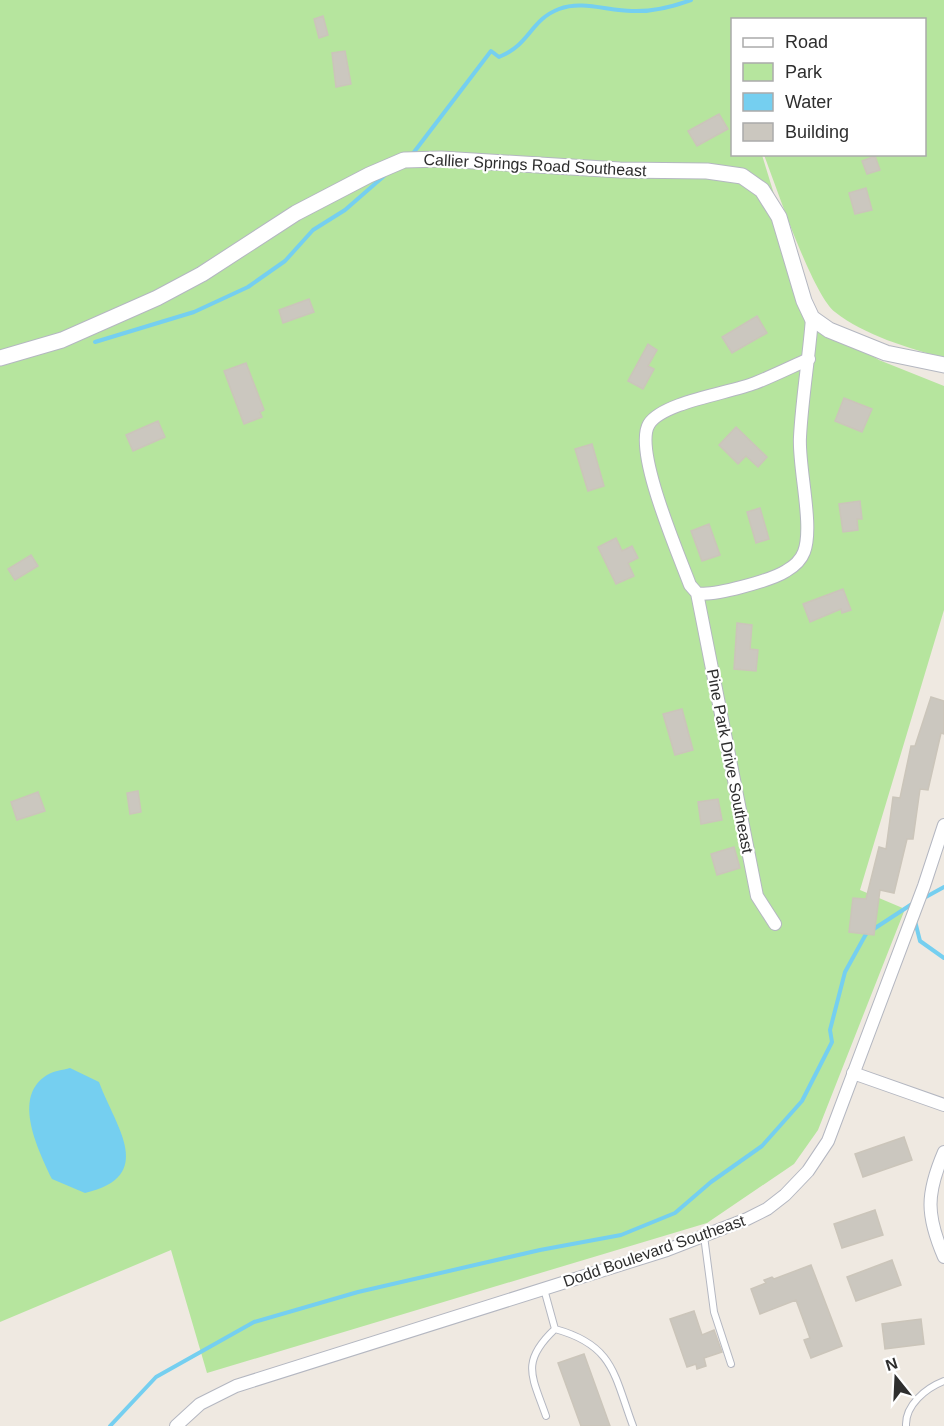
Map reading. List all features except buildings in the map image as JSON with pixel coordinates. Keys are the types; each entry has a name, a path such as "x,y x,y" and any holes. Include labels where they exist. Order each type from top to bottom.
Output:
{"street":[{"name":"Callier Springs Road Southeast","path":"0,358 62,340 157,298 202,274 296,213 369,175 404,160 441,159 620,170 707,171 742,176 762,190 779,217 804,301 812,318"},
{"path":"697,593 710,594 783,573 794,566 805,550 804,479 800,440 812,318 830,330 886,353 944,365"},
{"name":"Pine Park Drive Southeast","path":"775,924 757,896 697,593 690,585 652,480 646,435 649,424 669,410 754,384 809,358"},
{"name":"Dodd Boulevard Southeast","path":"176,1426 200,1404 236,1386 704,1236 767,1209 808,1172 828,1141 924,886 944,825"},
{"path":"854,1073 944,1105"},
{"path":"944,1152 929,1197 937,1241 944,1257"}],"lane":[{"path":"704,1236 714,1312 731,1364"},
{"path":"544,1289 555,1329"},
{"path":"546,1416 530,1370 539,1345 555,1329"},
{"path":"555,1329 589,1341 608,1359 633,1426"},
{"path":"906,1426 905,1417 917,1398 944,1381"}],"green space":[{"path":"0,0 944,0 944,358 873,334 835,312 826,301 806,263 764,156 926,156 926,18 731,18 731,156 762,156 812,318 879,360 944,386 944,610 860,890 905,909 818,1130 794,1164 707,1223 207,1373 171,1250 0,1322"}],"water":[{"path":"70,1068 99,1082 125,1148 126,1163 120,1175 107,1185 85,1193 52,1179 35,1140 29,1110 36,1085 49,1074"}],"waterway":[{"path":"411,156 491,51 499,57 509,52 549,14 559,9 577,6 647,11 691,0"},
{"path":"95,342 194,312 248,287 285,261 313,230 345,210 384,176"},
{"path":"924,898 944,887"},
{"path":"110,1426 156,1377 254,1322 358,1292 540,1250 621,1235 675,1213 711,1182 762,1146 802,1101 832,1042 830,1030 845,972 866,934 912,904"},
{"path":"915,921 920,941 944,958"}]}
